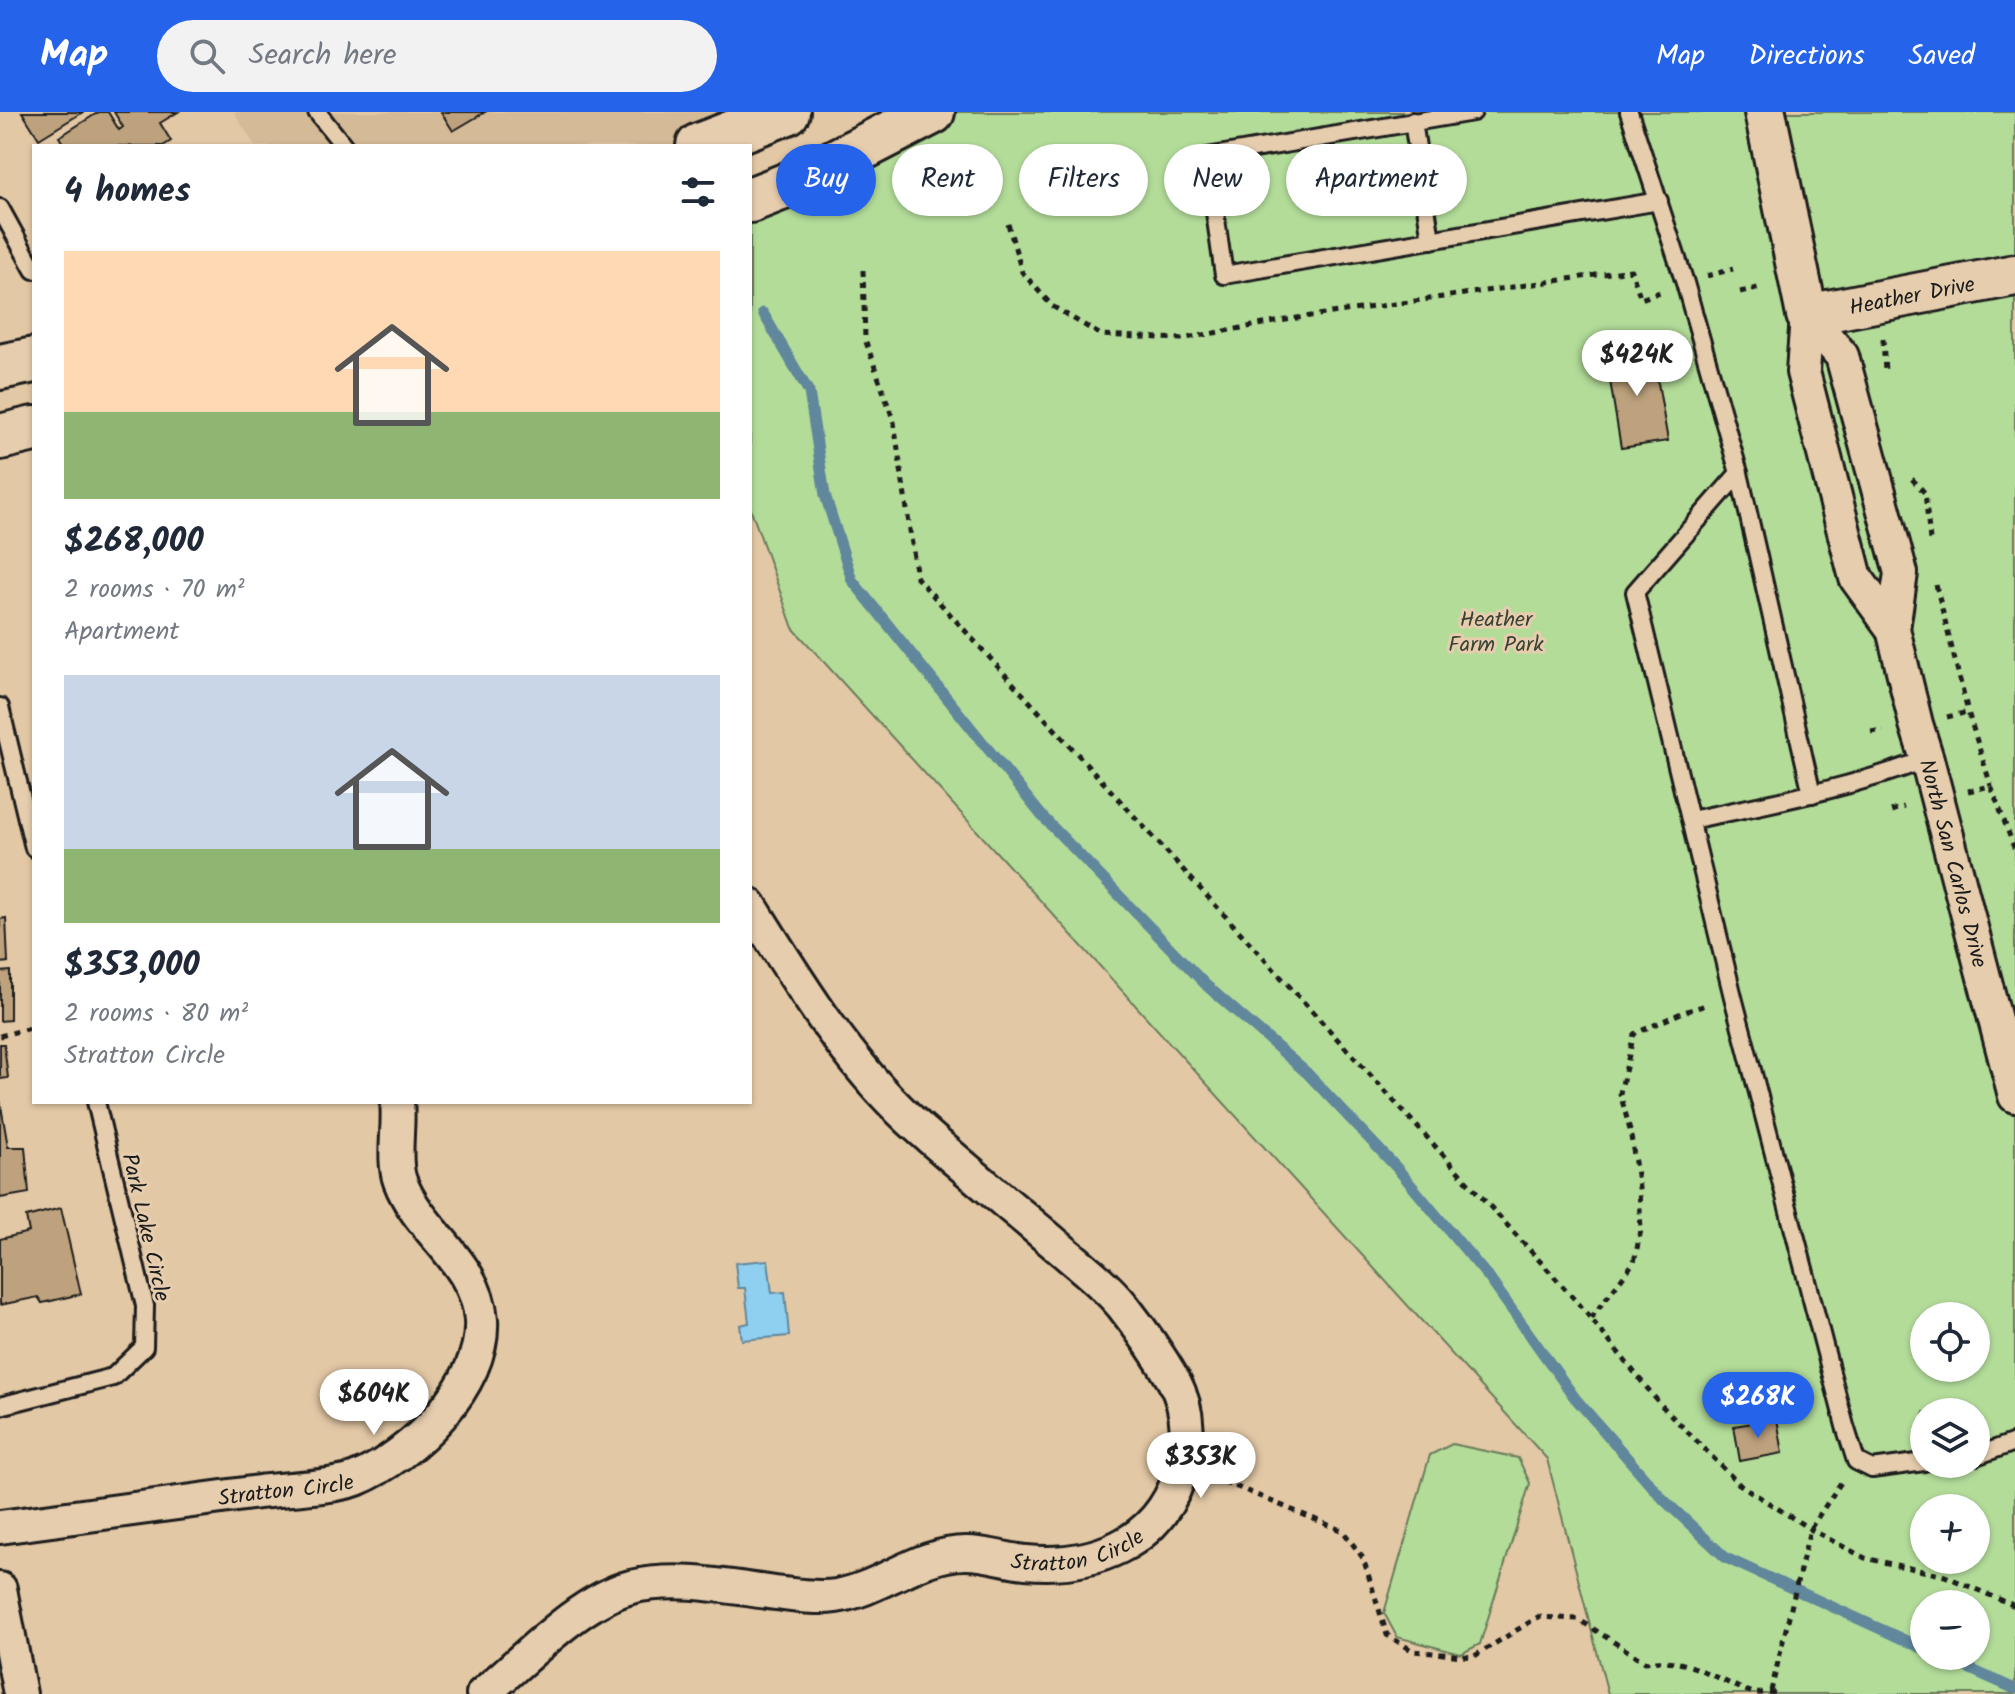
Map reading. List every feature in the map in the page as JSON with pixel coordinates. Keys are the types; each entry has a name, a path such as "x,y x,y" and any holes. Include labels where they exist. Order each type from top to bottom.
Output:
{"highway":[{"path":"704,144 787,112"},
{"path":"835,144 845,131 884,112"},
{"path":"870,144 932,112"},
{"path":"752,199 776,189"},
{"path":"0,367 32,360"},
{"path":"0,437 32,429"}],"street":[{"name":"North San Carlos Drive","path":"1765,112 1807,315 1803,372 1856,578 1893,629"},
{"name":"Heather Drive","path":"1807,315 2015,275"},
{"name":"North San Carlos Drive","path":"1807,315 1842,356 1901,573 1893,629 2015,1096"},
{"name":"Stratton Circle","path":"483,1694 574,1616 627,1588 695,1583 801,1596 835,1596 869,1586 925,1560 965,1553 1029,1562 1063,1562 1098,1555 1128,1544 1153,1524 1172,1500 1188,1438 1185,1410 1175,1383 1120,1303 1086,1270 908,1118 874,1082 827,1024 752,908"},
{"name":"Stratton Circle","path":"0,1527 354,1480 418,1440 457,1393 479,1350 481,1322 477,1295 462,1267 414,1209 398,1178 397,1104"},
{"path":"0,1589 20,1694"}],"lane":[{"path":"317,112 342,144"},
{"path":"1473,112 1207,157 1224,275 1659,201"},
{"path":"1629,112 1685,283 1739,473 1812,794"},
{"path":"1413,121 1431,240"},
{"path":"0,208 32,266"},
{"path":"1739,473 1635,592 1733,997 1856,1461 1872,1469 1910,1464"},
{"path":"0,707 32,840"},
{"path":"1691,820 1882,776 1927,759"},
{"name":"Park Lake Circle","path":"0,1406 113,1377 144,1347 145,1306 96,1104"},
{"path":"1990,1451 2015,1442"}],"path":[{"path":"1008,224 1022,272 1052,306 1101,335 1181,339 1311,316 1631,270 1641,299 1733,269"},
{"path":"863,270 865,339 894,422 917,578 1591,1318 1660,1404 1739,1484 1810,1529 1865,1558 1945,1576 2015,1606"},
{"path":"1591,1318 1634,1262 1641,1230 1639,1188 1630,1130 1620,1093 1634,1034 1681,1013 1733,997"},
{"path":"0,1036 32,1028"},
{"path":"1771,1691 1810,1529 1856,1461"},
{"path":"1183,1464 1343,1531 1363,1558 1387,1635 1413,1651 1473,1657 1538,1617 1578,1619 1645,1662 1664,1659 1715,1674 1757,1694 1771,1691 1778,1694"}],"shaded area":[{"path":"234,112 787,112 703,144 254,144"}],"green space":[{"name":"Heather Farm Park","path":"932,112 2015,112 2015,1694 1608,1694 1547,1459 793,628 752,513 752,199 776,187 776,216 876,216 876,144 866,144"},
{"path":"1452,1444 1518,1458 1530,1483 1480,1644 1461,1654 1397,1637 1384,1613 1430,1455"}],"water":[{"path":"768,1260 772,1293 785,1292 789,1336 742,1340 740,1325 749,1323 745,1288 738,1288 735,1263"}],"building":[{"path":"22,112 83,112 39,139"},
{"path":"99,112 108,112 119,130 123,127 114,112 178,112 160,123 171,141 166,144 64,144 59,137"},
{"path":"441,112 485,112 453,131"},
{"path":"1652,348 1668,441 1621,448 1606,356"},
{"path":"6,918 8,962 0,963 0,919"},
{"path":"10,971 10,1020 0,1021 0,972"},
{"path":"0,1044 4,1044 8,1078 0,1079"},
{"path":"0,1100 8,1147 25,1147 29,1193 0,1198"},
{"path":"61,1208 81,1294 42,1303 38,1297 0,1305 0,1239 29,1232 26,1217"},
{"path":"1777,1419 1783,1453 1740,1461 1734,1426"}],"waterway":[{"path":"763,313 809,392 825,495 852,580 1042,816 1207,986 1307,1073 1396,1167 1489,1278 1575,1398 1664,1500 1726,1558 1910,1643"},
{"path":"1972,1670 2015,1689"}]}
